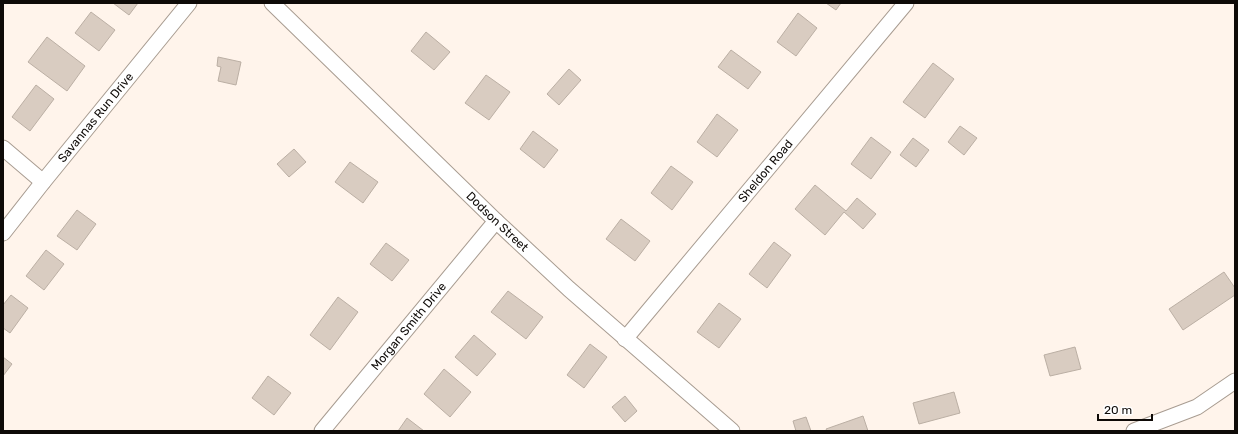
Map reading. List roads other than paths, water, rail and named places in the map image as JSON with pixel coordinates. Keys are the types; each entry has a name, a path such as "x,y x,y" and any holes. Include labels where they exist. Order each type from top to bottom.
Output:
{"street":[{"name":"Savannas Run Drive","path":"3,233 189,3"},
{"name":"Dodson Street","path":"272,3 496,221 625,339 732,431"},
{"name":"Sheldon Road","path":"625,339 906,3"},
{"path":"3,148 43,182"},
{"name":"Morgan Smith Drive","path":"322,431 496,221"},
{"path":"1134,431 1197,407 1235,381"}]}
